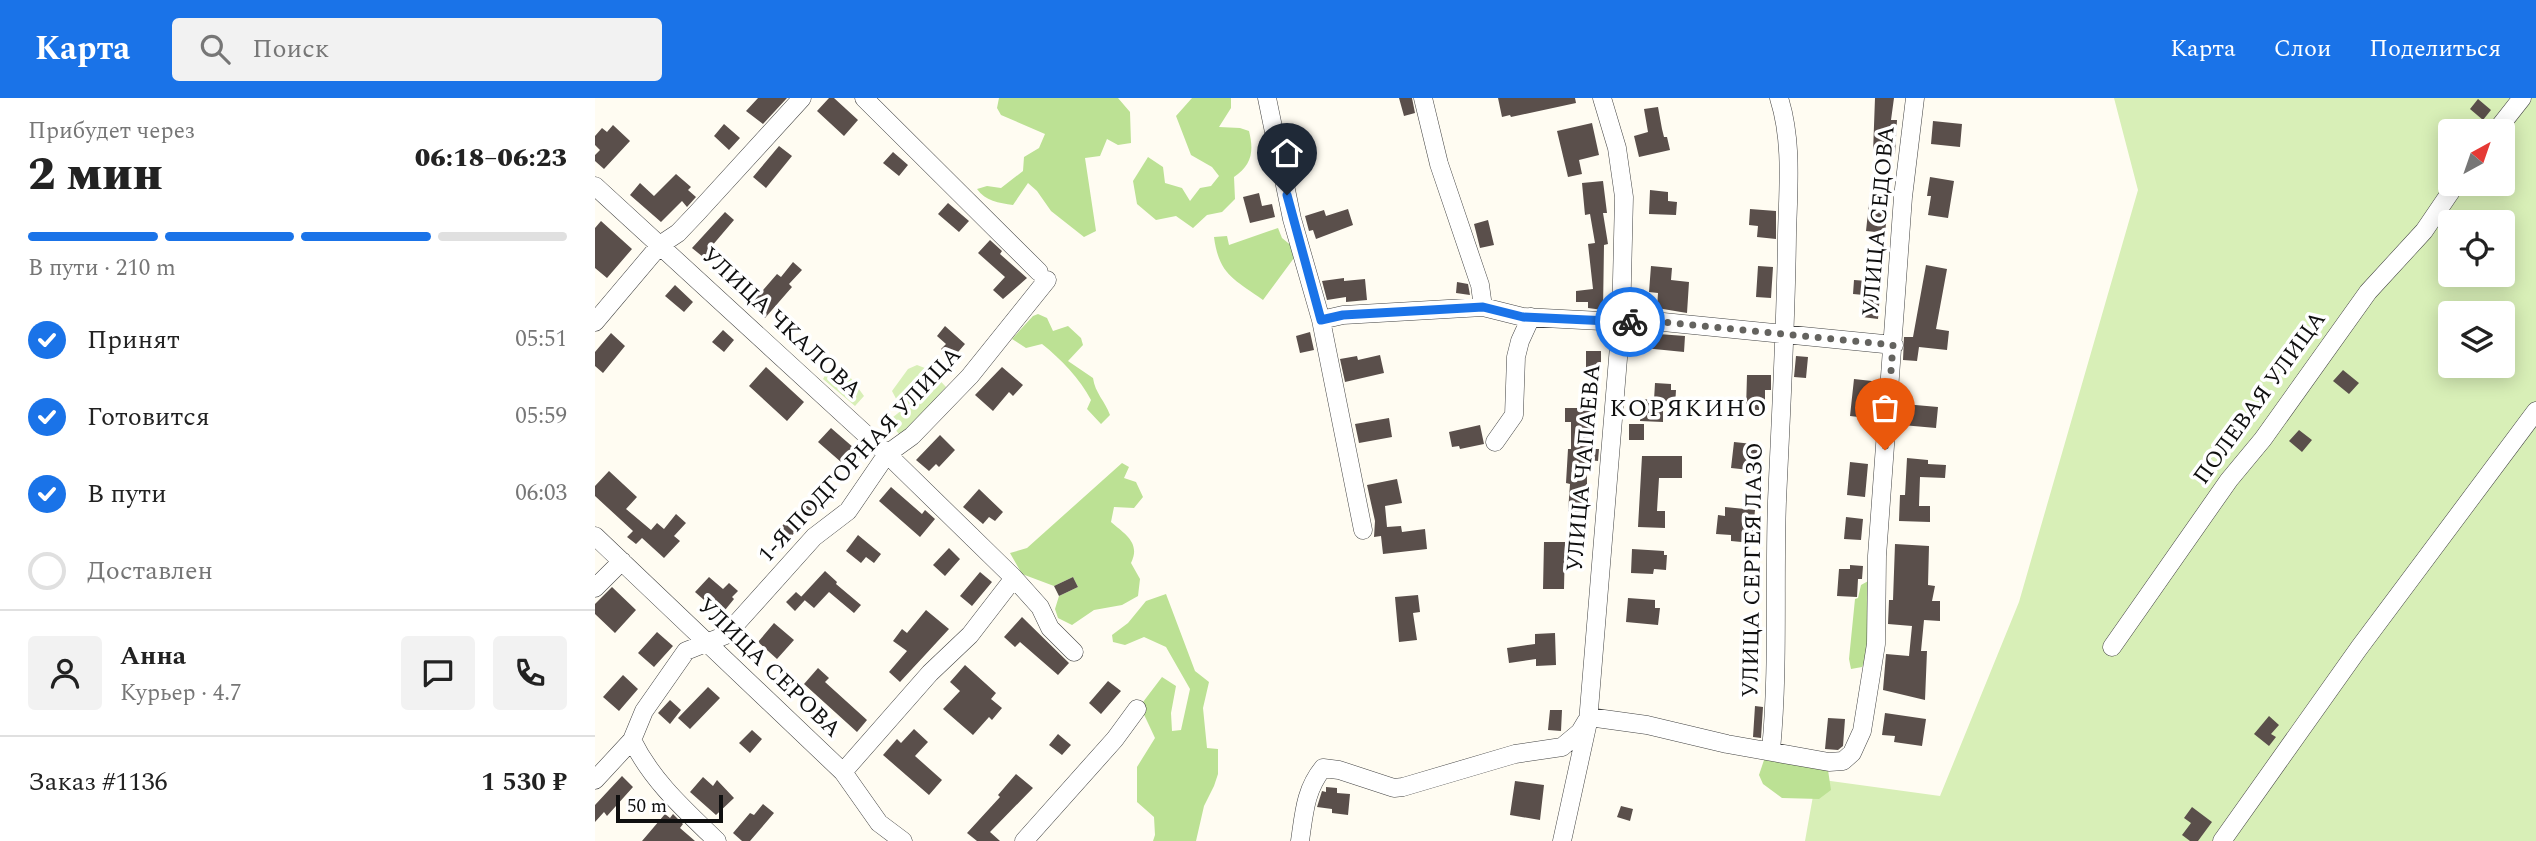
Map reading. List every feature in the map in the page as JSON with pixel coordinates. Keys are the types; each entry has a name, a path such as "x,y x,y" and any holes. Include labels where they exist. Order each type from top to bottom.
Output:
{"street":[{"path":"595,322 660,246 678,233 802,98"},
{"name":"1-Я ПОДГОРНАЯ УЛИЦА","path":"595,780 632,740 644,710 686,651 726,635 814,537 848,511 887,454 912,436 970,376 1043,276 865,98"},
{"path":"1267,98 1293,219 1321,320 1363,530"},
{"path":"1423,98 1439,164 1461,236 1480,285 1483,307"},
{"name":"УЛИЦА ЧАПАЕВА","path":"1562,841 1589,717 1621,322 1624,197 1617,148 1602,98"},
{"name":"УЛИЦА СЕРГЕЯ ЛАЗО","path":"1771,750 1777,690 1777,502 1786,334 1788,168 1785,116 1779,98"},
{"name":"УЛИЦА СЕДОВА","path":"1771,750 1829,762 1843,761 1852,752 1862,732 1876,645 1877,556 1903,197 1916,98"},
{"path":"2505,119 2522,98"},
{"name":"УЛИЦА ЧКАЛОВА","path":"595,186 887,454 1014,578 1040,607 1050,628 1074,652"},
{"name":"ПОЛЕВАЯ УЛИЦА","path":"2112,647 2229,480 2263,439 2368,292 2424,231 2448,196"},
{"path":"1321,320 1343,315 1483,307 1531,317 1653,321 1893,345"},
{"path":"1495,442 1514,415 1516,357 1531,317"},
{"path":"2222,841 2359,648 2536,411"},
{"name":"УЛИЦА СЕРОВА","path":"595,536 843,772 879,823 903,841"},
{"path":"595,589 622,561"},
{"path":"843,772 930,673 970,635 1014,578"},
{"path":"1024,841 1115,739 1137,709"},
{"path":"1300,841 1306,797 1313,780 1324,768 1339,770 1394,788 1403,788 1515,754 1562,747 1580,732 1589,717 1647,725 1727,744 1771,750"},
{"path":"632,740 642,761 667,793 717,841"},
{"path":"879,823 879,841"}],"green space":[{"path":"999,98 1118,98 1130,112 1131,143 1118,145 1107,139 1100,156 1085,158 1096,231 1084,237 1051,211 1028,183 1013,205 988,199 977,189 987,186 1001,188 1023,171 1024,157 1039,148 1045,134 1001,115 997,108"},
{"path":"1192,98 1231,98 1231,108 1219,127 1249,131 1251,145 1245,168 1234,177 1235,199 1222,212 1207,215 1193,228 1176,216 1156,220 1137,204 1133,181 1148,157 1163,167 1165,183 1182,188 1190,201 1200,188 1211,186 1219,176 1212,167 1191,155 1176,116"},
{"path":"2114,98 2536,98 2536,841 1805,841 1816,779 1940,796 2019,602 2138,190"},
{"path":"1278,228 1282,238 1293,247 1294,258 1263,300 1236,281 1224,268 1214,237 1227,236 1229,245"},
{"path":"1038,314 1047,318 1053,331 1068,326 1081,338 1083,345 1068,361 1093,378 1110,415 1101,424 1087,409 1091,400 1087,392 1056,356 1042,344 1026,348 1012,339"},
{"path":"917,365 930,370 946,387 909,429 899,434 888,421 902,410 892,391 908,369"},
{"path":"842,366 864,396 855,406 823,379 829,369"},
{"path":"1122,463 1129,467 1124,478 1136,482 1143,497 1134,508 1114,507 1111,522 1133,544 1134,556 1131,563 1140,579 1138,596 1122,605 1094,610 1072,625 1058,618 1055,609 1059,596 1078,587 1073,577 1054,586 1022,574 1010,553 1027,548"},
{"path":"1870,580 1872,647 1862,667 1851,669 1849,659 1855,599 1858,598 1861,585"},
{"path":"1166,594 1195,671 1209,682 1203,708 1207,748 1218,749 1218,774 1204,806 1196,841 1153,841 1154,817 1137,802 1137,767 1155,738 1140,706 1162,677 1176,686 1171,713 1172,731 1181,730 1190,689 1166,647 1144,637 1125,645 1113,642 1112,635 1128,623 1146,601"},
{"path":"1765,757 1828,770 1831,790 1819,799 1782,798 1763,784 1759,775"}],"building":[{"path":"758,98 787,98 763,124 746,111"},
{"path":"829,98 834,98 858,120 844,136 817,111"},
{"path":"1399,98 1412,98 1415,113 1404,116"},
{"path":"1498,98 1575,98 1576,103 1502,117"},
{"path":"1875,98 1894,98 1891,120 1897,120 1895,154 1873,153"},
{"path":"2478,99 2491,110 2482,119 2470,109"},
{"path":"1658,107 1664,137 1667,137 1670,150 1639,157 1634,136 1648,132 1644,109"},
{"path":"1933,121 1962,124 1960,147 1931,144"},
{"path":"1592,123 1599,155 1579,160 1582,174 1568,177 1557,131"},
{"path":"724,124 740,138 729,150 714,136"},
{"path":"613,125 630,141 604,169 595,161 595,155 600,150 595,145 595,136 602,128 607,132"},
{"path":"779,146 792,156 766,188 753,177"},
{"path":"893,152 908,165 899,176 883,163"},
{"path":"676,174 691,187 688,190 696,197 687,207 682,201 661,222 630,195 640,183 654,196"},
{"path":"1930,177 1954,181 1948,218 1928,215"},
{"path":"1603,181 1607,213 1603,213 1608,244 1604,245 1603,310 1588,308 1588,302 1576,302 1576,291 1593,289 1588,244 1595,243 1590,214 1585,215 1582,183"},
{"path":"1650,190 1668,192 1668,201 1677,202 1676,215 1649,214"},
{"path":"1259,193 1262,206 1272,204 1275,217 1250,223 1243,197"},
{"path":"1870,194 1889,197 1885,233 1866,231"},
{"path":"948,203 969,221 959,232 938,214"},
{"path":"1348,209 1353,225 1316,239 1313,230 1309,231 1305,216 1324,210 1326,216"},
{"path":"1750,209 1776,211 1776,239 1757,237 1758,226 1749,225"},
{"path":"725,212 734,220 711,247 716,252 708,261 692,248"},
{"path":"1488,220 1494,245 1480,248 1474,224"},
{"path":"601,221 632,249 607,278 595,268 595,228"},
{"path":"990,240 1002,251 1000,254 1027,278 1003,299 993,290 1005,277 978,253"},
{"path":"793,262 802,270 789,284 792,287 765,318 750,305 777,274 781,277"},
{"path":"1926,265 1947,269 1936,329 1949,331 1947,350 1919,347 1917,361 1903,360 1904,337 1913,337"},
{"path":"1651,266 1672,268 1671,280 1689,282 1687,313 1657,308 1658,293 1649,292"},
{"path":"1758,266 1773,267 1771,298 1756,297"},
{"path":"1344,278 1344,281 1365,279 1367,300 1346,302 1346,297 1327,300 1322,281"},
{"path":"1854,280 1881,282 1878,319 1862,317 1864,295 1853,294"},
{"path":"1457,282 1468,284 1470,295 1456,293"},
{"path":"675,285 693,302 684,312 665,296"},
{"path":"945,326 965,344 952,359 941,349 946,344 937,336"},
{"path":"723,330 734,340 724,352 712,342"},
{"path":"1310,332 1314,350 1300,353 1296,336"},
{"path":"611,333 625,346 603,373 595,366 595,352"},
{"path":"1645,333 1685,336 1684,352 1644,348"},
{"path":"1586,351 1601,351 1601,370 1586,369"},
{"path":"1380,355 1384,373 1345,382 1340,359 1357,356 1358,360"},
{"path":"1796,356 1808,357 1806,378 1794,377"},
{"path":"766,367 804,402 787,421 749,386"},
{"path":"1002,367 1023,385 1013,396 1009,392 993,411 975,395"},
{"path":"2343,370 2359,383 2349,394 2333,381"},
{"path":"1747,375 1771,375 1771,390 1765,390 1765,410 1746,410"},
{"path":"1854,379 1872,381 1867,418 1850,416"},
{"path":"1655,383 1671,384 1671,390 1676,390 1675,406 1663,405 1663,422 1640,421 1641,399 1654,400"},
{"path":"1904,404 1938,407 1936,428 1902,425"},
{"path":"1565,408 1590,408 1590,449 1599,449 1598,461 1587,460 1587,513 1568,512 1570,484 1566,483 1568,449 1571,449 1571,422 1565,422"},
{"path":"1389,418 1392,437 1359,443 1355,424"},
{"path":"1629,424 1644,424 1644,440 1629,440"},
{"path":"1480,425 1484,444 1460,449 1459,446 1452,447 1449,432"},
{"path":"831,428 862,455 849,469 818,442"},
{"path":"2299,430 2312,440 2302,452 2289,441"},
{"path":"940,435 955,450 939,467 936,464 929,471 916,460"},
{"path":"1734,442 1762,445 1759,471 1731,468"},
{"path":"1642,456 1682,456 1682,478 1659,478 1657,511 1665,511 1665,528 1638,527"},
{"path":"1907,458 1928,460 1928,464 1946,465 1945,478 1920,477 1919,506 1930,506 1930,522 1899,521 1900,495 1905,495"},
{"path":"1850,462 1868,464 1865,497 1847,495"},
{"path":"609,471 637,497 626,509 651,530 657,523 664,529 676,514 686,523 674,536 680,541 664,558 642,538 636,544 627,537 633,531 595,496 595,486"},
{"path":"1397,479 1402,503 1385,506 1387,527 1401,526 1402,532 1425,529 1427,549 1383,554 1381,536 1374,537 1375,521 1367,485"},
{"path":"891,487 922,514 925,510 935,519 920,537 879,501"},
{"path":"979,489 1003,512 995,521 989,517 983,524 963,507"},
{"path":"803,502 814,511 786,542 776,533"},
{"path":"1725,507 1755,510 1752,543 1731,541 1731,535 1716,534 1718,515 1725,516"},
{"path":"1846,517 1863,519 1861,540 1844,539"},
{"path":"858,535 881,554 874,563 866,557 861,563 846,551"},
{"path":"1544,542 1565,542 1564,589 1543,589"},
{"path":"1895,544 1929,546 1928,585 1935,586 1932,601 1940,601 1940,621 1924,620 1921,651 1927,651 1925,700 1883,690 1886,654 1909,656 1912,626 1888,624 1889,600 1893,600"},
{"path":"949,548 960,559 945,576 933,565"},
{"path":"1632,549 1664,551 1664,555 1667,555 1666,570 1654,569 1653,574 1631,573"},
{"path":"1850,565 1863,566 1862,579 1858,579 1857,597 1837,596 1839,569 1850,569"},
{"path":"825,571 861,605 854,613 829,592 814,608 801,597"},
{"path":"980,572 992,582 972,606 960,596"},
{"path":"709,577 723,589 729,583 738,591 721,615 695,592"},
{"path":"1073,577 1078,587 1059,596 1054,586"},
{"path":"612,587 636,610 615,633 595,614 595,604"},
{"path":"796,592 805,600 795,611 786,602"},
{"path":"1418,595 1420,612 1413,613 1417,640 1399,642 1395,597"},
{"path":"1628,598 1655,600 1655,608 1660,608 1658,625 1626,622"},
{"path":"926,610 949,629 900,682 889,672 907,651 893,641 902,629 907,633"},
{"path":"1022,617 1069,663 1058,675 1020,642 1015,647 1004,637"},
{"path":"774,623 794,640 777,659 758,642"},
{"path":"657,632 673,646 654,667 638,653"},
{"path":"1555,633 1556,665 1536,666 1536,659 1509,663 1507,648 1535,644 1535,634"},
{"path":"965,665 996,693 991,699 1002,708 992,720 989,717 973,735 943,709 960,691 950,682"},
{"path":"818,668 829,678 825,682 867,720 857,732 804,684"},
{"path":"623,675 638,689 619,711 603,697"},
{"path":"1108,681 1121,691 1101,714 1089,703"},
{"path":"708,687 720,698 690,729 678,718"},
{"path":"670,700 681,710 670,724 658,713"},
{"path":"1755,706 1763,707 1761,738 1753,737"},
{"path":"1550,710 1562,710 1561,731 1548,730"},
{"path":"1885,713 1926,719 1922,746 1894,742 1895,736 1882,735"},
{"path":"2269,716 2279,725 2271,734 2276,737 2269,746 2254,734"},
{"path":"1828,718 1845,719 1843,746 1838,750 1825,749"},
{"path":"914,729 928,742 915,756 942,780 929,795 883,755 897,739 901,743"},
{"path":"752,730 762,739 750,753 739,743"},
{"path":"1058,734 1071,745 1062,755 1049,745"},
{"path":"1016,774 1033,788 990,832 1000,841 977,841 967,833 1000,797 998,795"},
{"path":"622,776 633,787 607,816 604,812 595,822 595,805"},
{"path":"703,777 713,786 717,780 734,798 716,815 690,792"},
{"path":"1515,781 1544,785 1540,820 1510,815"},
{"path":"1326,787 1337,788 1337,793 1350,794 1348,815 1317,807"},
{"path":"763,804 774,813 750,841 742,841 733,833 750,813 754,815"},
{"path":"1621,806 1633,809 1630,821 1617,817"},
{"path":"2192,807 2212,822 2198,841 2190,841 2182,835 2191,823 2184,818"},
{"path":"665,814 670,818 673,814 683,824 680,828 695,841 642,841"}],"way so far":[{"path":"1630,322 1653,321 1893,345 1885,450"}],"district":[{"name":"КОРЯКИНО","path":"1689,409"}],"route":[{"path":"1287,195 1321,320 1343,315 1483,307 1523,317 1630,322"}]}
